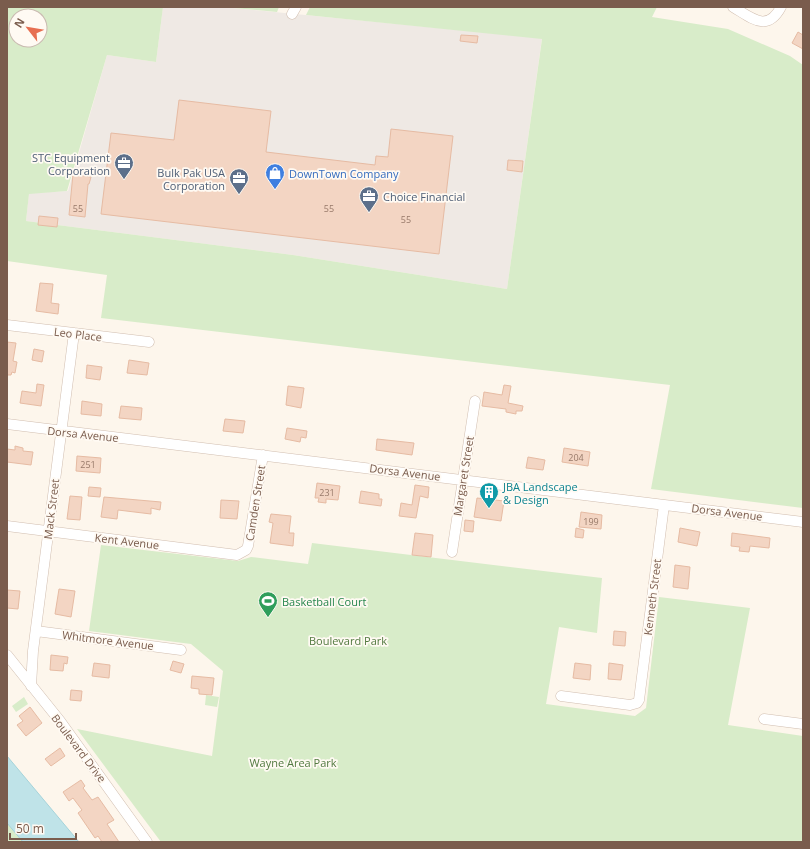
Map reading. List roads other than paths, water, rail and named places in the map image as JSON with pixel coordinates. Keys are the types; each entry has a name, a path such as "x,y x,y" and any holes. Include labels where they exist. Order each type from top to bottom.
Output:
{"street":[{"path":"733,7 758,22 768,22 777,14 781,7"},
{"name":"Leo Place","path":"7,325 149,342"},
{"name":"Mack Street","path":"31,686 48,531 74,333"},
{"name":"Margaret Street","path":"452,552 475,401"},
{"name":"Dorsa Avenue","path":"7,424 61,432 462,479 803,522"},
{"name":"Camden Street","path":"246,550 262,455"},
{"name":"Kenneth Street","path":"561,696 633,705 639,700 664,505"},
{"name":"Kent Avenue","path":"7,526 237,555 246,550"},
{"name":"Whitmore Avenue","path":"36,631 181,650"},
{"name":"Boulevard Drive","path":"7,656 69,733 147,842"},
{"path":"764,719 803,724"}],"water":[{"path":"7,756 79,842 23,842 7,823"}],"place":[{"name":"STC Equipment Corporation","path":"124,180"},
{"name":"DownTown Company","path":"275,190"},
{"name":"Bulk Pak USA Corporation","path":"239,195"},
{"name":"Choice Financial","path":"369,213"},
{"name":"JBA Landscape & Design","path":"489,509"},
{"name":"Basketball Court","path":"268,618"}],"park label":[{"name":"Boulevard Park","path":"348,640"},
{"name":"Wayne Area Park","path":"293,762"}]}
